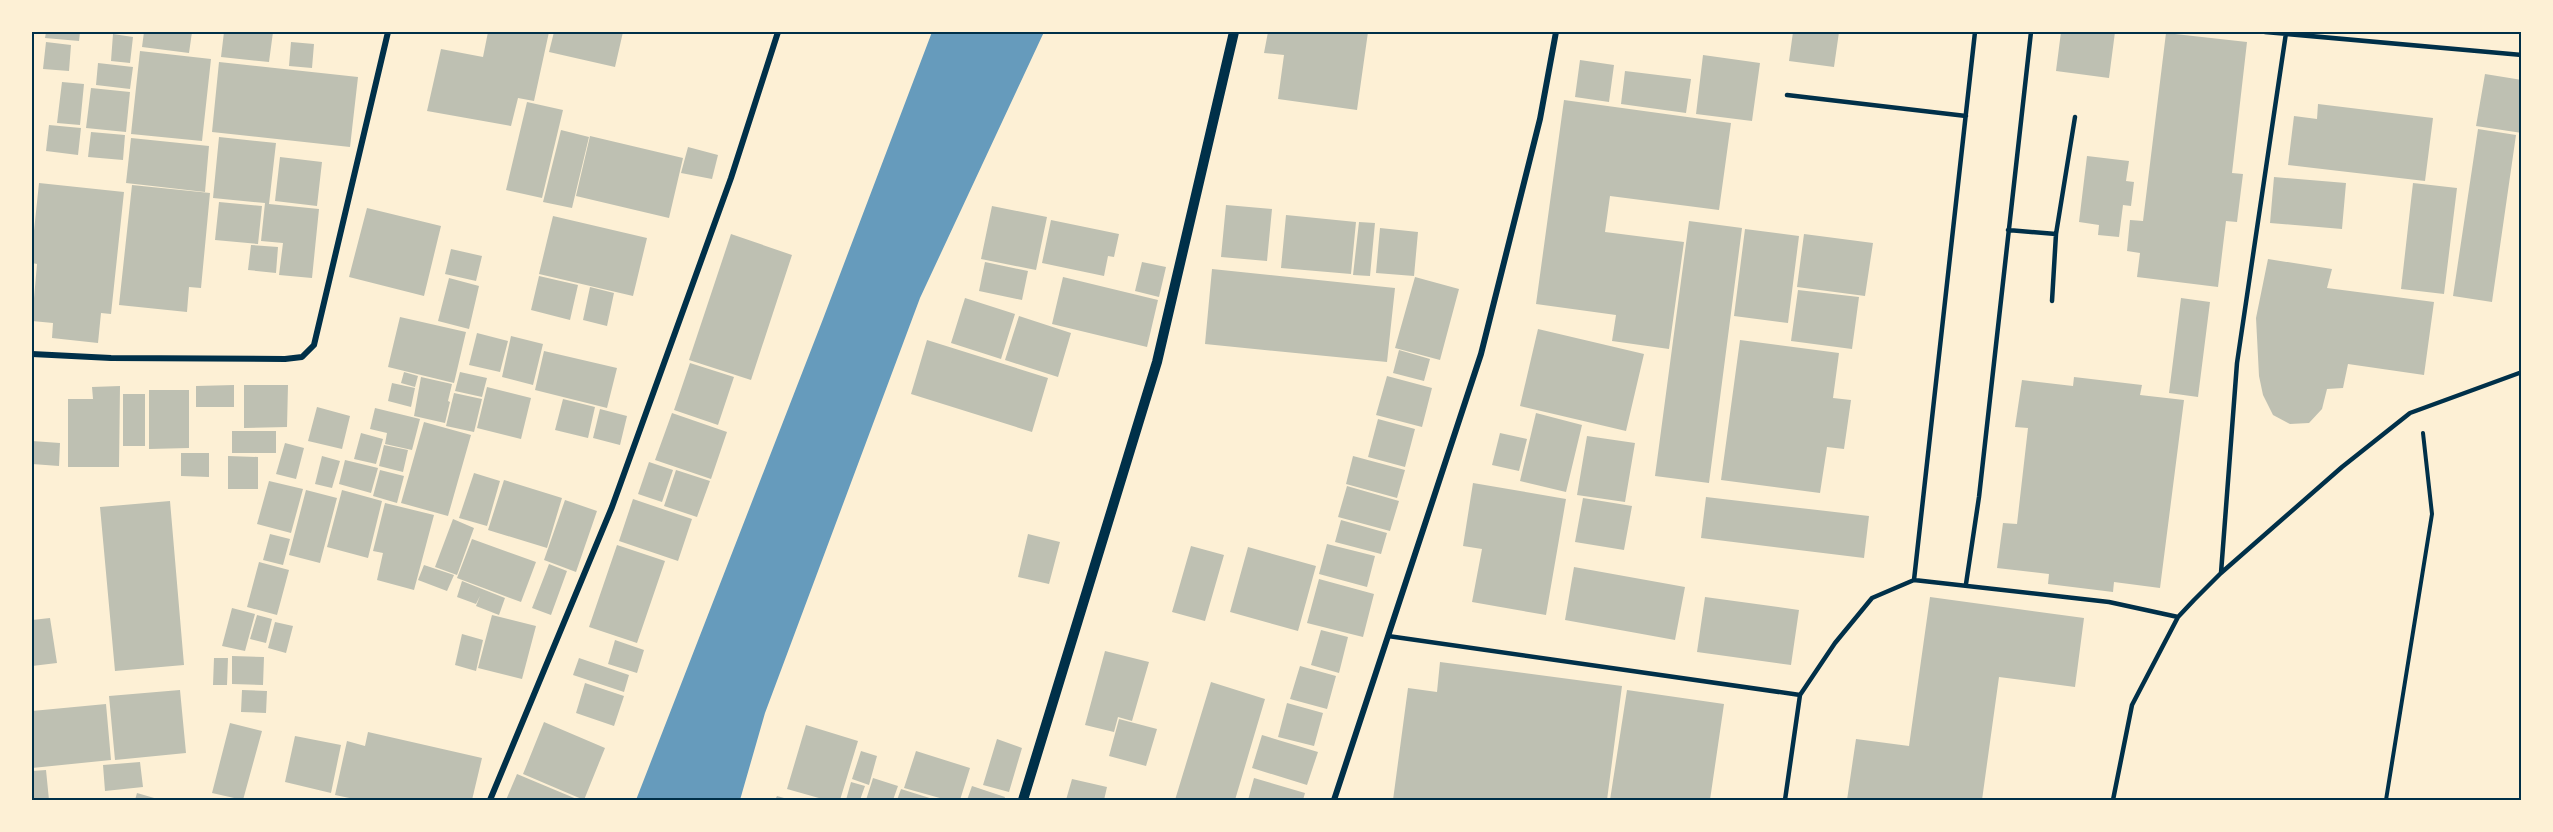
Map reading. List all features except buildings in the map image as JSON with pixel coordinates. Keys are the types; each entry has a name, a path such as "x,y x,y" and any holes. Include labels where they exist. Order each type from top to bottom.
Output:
{"street":[{"path":"32,354 169,358 285,359 302,357 314,345 388,32"},
{"path":"490,801 612,507 731,178 778,32"},
{"path":"1023,801 1157,362 1234,32"},
{"path":"1334,801 1481,354 1540,119 1556,32"}],"lane":[{"path":"1914,580 1975,32"},
{"path":"1966,585 1980,497 2031,32"},
{"path":"2265,32 2522,55"},
{"path":"2221,573 2237,363 2286,33"},
{"path":"1787,95 1966,116"},
{"path":"2052,301 2056,234 2075,117"},
{"path":"2008,230 2056,234"},
{"path":"2113,801 2132,705 2178,617 2221,573 2342,466 2410,413 2522,372"},
{"path":"1785,801 1800,695 1835,643 1872,598 1914,580 2109,602 2178,617"},
{"path":"1388,636 1800,695"}],"path":[{"path":"2386,801 2432,514 2420,408"}],"water":[{"path":"932,32 1044,32 920,298 765,713 740,800 636,800 823,319"}]}
